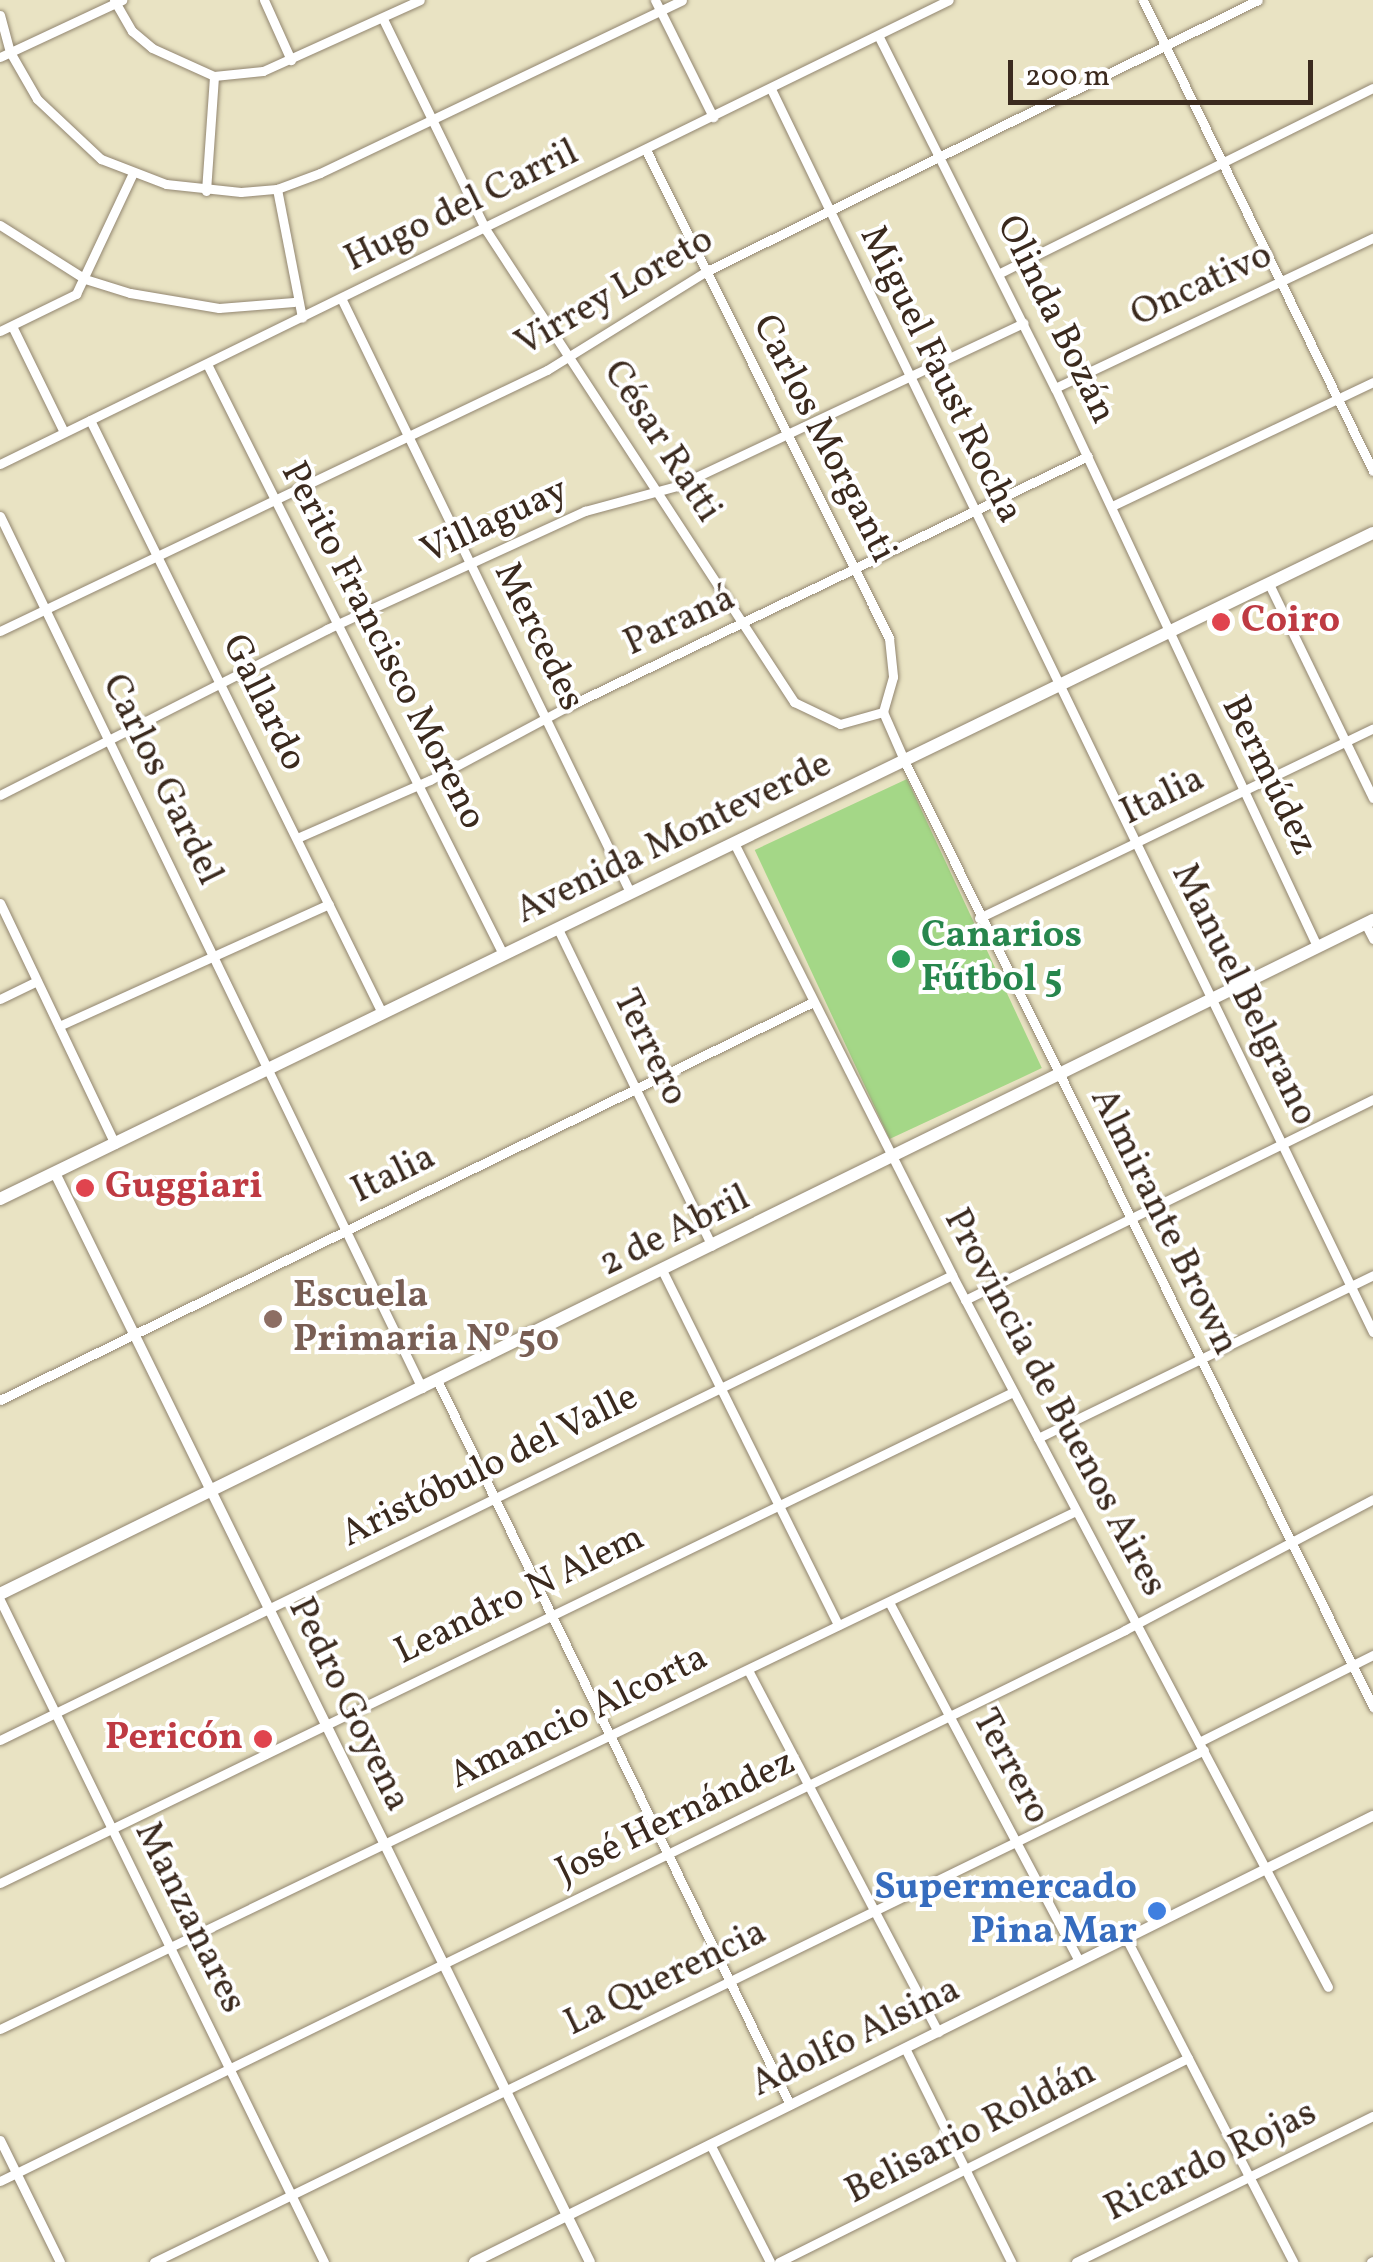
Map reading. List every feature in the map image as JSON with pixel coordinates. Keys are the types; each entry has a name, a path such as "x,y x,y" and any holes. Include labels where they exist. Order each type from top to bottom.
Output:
{"main road":[{"name":"Avenida Monteverde","path":"0,1199 1373,532"},
{"name":"2 de Abril","path":"0,1597 1058,1078 1369,921"}],"street":[{"path":"264,0 291,60"},
{"path":"5,54 117,1 152,48 214,76 264,71 420,0"},
{"path":"654,0 713,117"},
{"path":"0,16 5,54 54,119 132,175 206,191 277,189 433,122 682,0"},
{"path":"920,0 928,10"},
{"name":"Hugo del Carril","path":"0,464 879,38 949,0"},
{"path":"1143,0 1373,471"},
{"name":"Virrey Loreto","path":"0,631 571,355 705,272 1258,0"},
{"name":"César Ratti","path":"383,19 486,230 571,355 742,626 806,713 840,724 883,712"},
{"name":"Olinda Bozán","path":"879,38 1056,388 1168,632"},
{"path":"206,191 214,76"},
{"path":"1000,273 1373,88"},
{"name":"Miguel Faust Rocha","path":"770,90 1059,685"},
{"name":"Carlos Morganti","path":"646,150 855,570 893,657 883,712"},
{"path":"0,331 69,298 85,279 132,175"},
{"path":"277,189 294,302 302,318"},
{"path":"0,225 85,279 218,308 294,302"},
{"name":"Oncativo","path":"1056,388 1373,238"},
{"name":"Mercedes","path":"342,300 630,892"},
{"name":"Villaguay","path":"0,795 341,624 585,510 659,493 1024,323"},
{"path":"12,326 64,432"},
{"name":"Perito Francisco Moreno","path":"208,364 503,954"},
{"path":"1112,506 1373,382"},
{"name":"Gallardo","path":"90,420 382,1012"},
{"name":"Paraná","path":"297,838 416,785 1088,456"},
{"name":"Carlos Gardel","path":"0,516 422,1388"},
{"path":"1269,584 1373,798"},
{"name":"Bermúdez","path":"1168,632 1317,946"},
{"name":"Manuel Belgrano","path":"1059,685 1373,1332"},
{"path":"883,712 904,762"},
{"name":"Italia","path":"980,918 1373,728"},
{"name":"Almirante Brown","path":"904,762 1196,1360 1373,1706"},
{"name":"Provincia de Buenos Aires","path":"734,844 952,1275 1328,1987"},
{"path":"0,903 115,1144"},
{"path":"59,1026 328,904"},
{"path":"1369,921 1373,939"},
{"name":"Terrero","path":"558,929 712,1248"},
{"path":"0,999 38,981"},
{"name":"Italia","path":"0,1400 638,1092 813,1002"},
{"path":"966,1300 1373,1099"},
{"name":"Pedro Goyena","path":"55,1173 590,2262"},
{"path":"663,1272 838,1626"},
{"name":"Aristóbulo del Valle","path":"0,1740 952,1275"},
{"path":"1038,1438 1373,1275"},
{"path":"437,1380 790,2105"},
{"name":"Leandro N Alem","path":"0,1883 1013,1392"},
{"name":"José Hernández","path":"0,2180 808,1786 1373,1500"},
{"name":"Amancio Alcorta","path":"0,2029 1076,1511"},
{"name":"Manzanares","path":"0,1597 324,2262"},
{"name":"Terrero","path":"889,1602 1079,1961"},
{"name":"La Querencia","path":"154,2262 874,1912 1373,1655"},
{"path":"748,1670 938,2032"},
{"name":"Adolfo Alsina","path":"474,2262 1373,1816"},
{"path":"1126,1938 1293,2262"},
{"path":"905,2048 1011,2262"},
{"name":"Belisario Roldán","path":"779,2262 1188,2058"},
{"name":"Ricardo Rojas","path":"1076,2262 1373,2116"},
{"path":"0,2140 60,2262"},
{"path":"710,2144 770,2262"}],"green space":[{"name":"Canarios Fútbol 5","path":"907,779 1042,1068 890,1139 755,850"}],"place":[{"name":"Coiro","path":"1221,622"},
{"name":"Canarios Fútbol 5","path":"901,959"},
{"name":"Guggiari","path":"85,1188"},
{"name":"Escuela Primaria Nº 50","path":"273,1319"},
{"name":"Pericón","path":"263,1739"},
{"name":"Supermercado Pina Mar","path":"1157,1911"}]}
